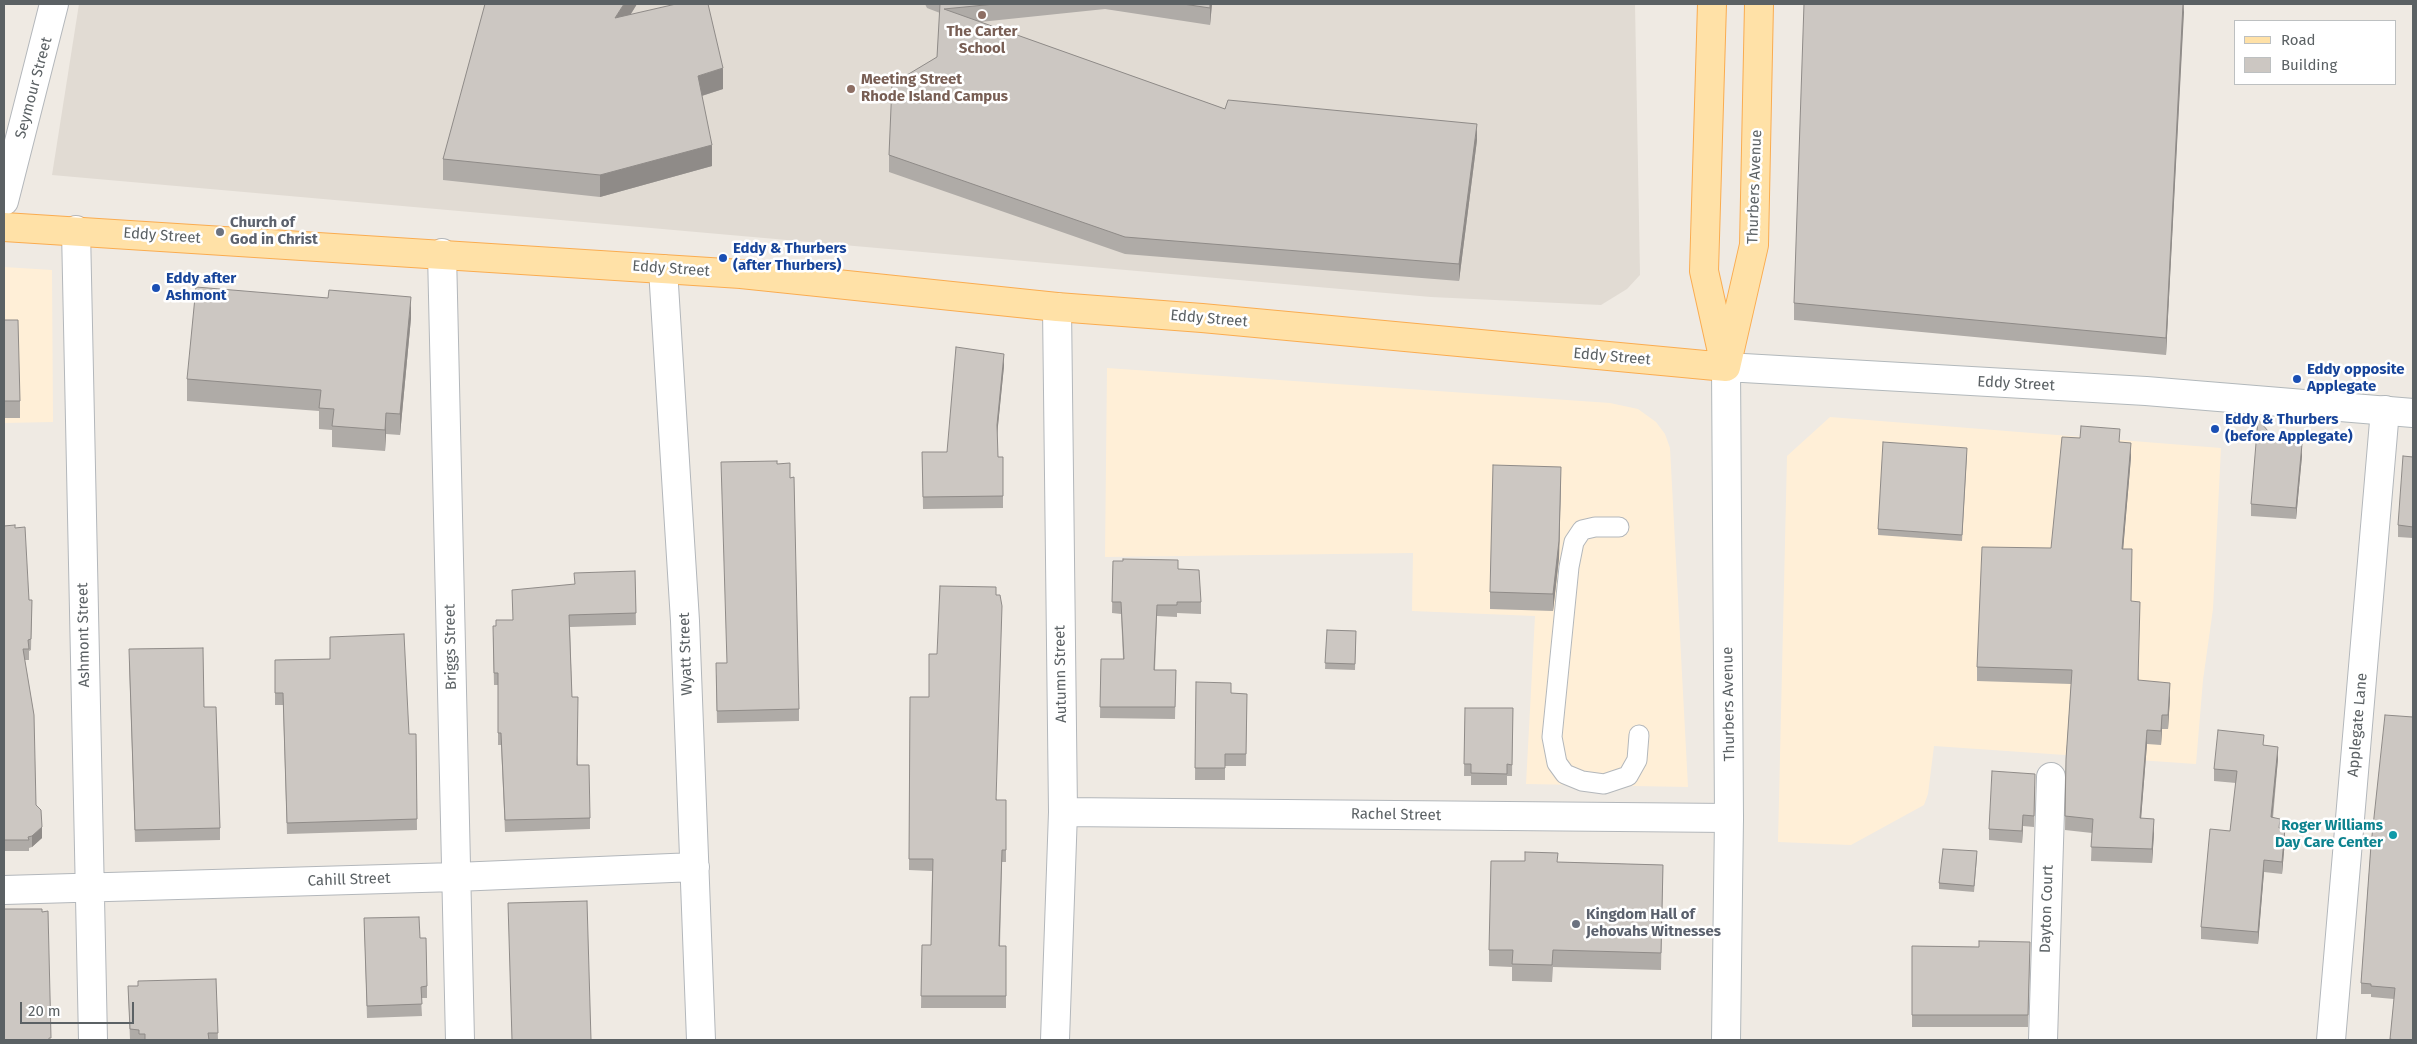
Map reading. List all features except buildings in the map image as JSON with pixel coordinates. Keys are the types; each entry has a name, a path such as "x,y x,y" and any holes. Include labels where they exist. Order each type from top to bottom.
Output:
{"main road":[{"name":"Thurbers Avenue","path":"1712,4 1704,271 1726,367"},
{"name":"Thurbers Avenue","path":"1726,367 1754,245 1759,4"},
{"name":"Eddy Street","path":"4,226 442,253 888,287 1057,307 1202,318 1726,367"}],"street":[{"name":"Seymour Street","path":"4,202 54,4"},
{"name":"Ashmont Street","path":"76,230 92,1040"},
{"name":"Briggs Street","path":"442,253 460,1040"},
{"name":"Wyatt Street","path":"663,269 685,621 701,1040"},
{"name":"Autumn Street","path":"1055,1040 1063,812 1057,307"},
{"name":"Eddy Street","path":"1726,367 2146,391 2413,413"},
{"name":"Thurbers Avenue","path":"1726,367 1730,818 1726,1040"},
{"name":"Applegate Lane","path":"2331,1040 2386,410"},
{"name":"Dayton Court","path":"2042,1040 2051,777"},
{"name":"Rachel Street","path":"1063,812 1730,818"},
{"name":"Cahill Street","path":"4,890 456,877 695,867"}],"lane":[{"path":"1619,527 1582,530 1574,542 1569,567 1552,737 1557,764 1565,774 1582,781 1604,784 1628,776 1637,760 1639,735"}],"shaded area":[{"name":"Meeting Street Rhode Island Campus","path":"79,4 1635,4 1640,275 1627,289 1601,305 1431,297 52,175"},
{"path":"4,267 52,270 53,422 4,423"},
{"path":"1107,368 1610,403 1638,409 1656,422 1665,434 1670,448 1688,787 1526,784 1535,616 1412,611 1413,553 1105,557"},
{"path":"1830,417 2221,448 2213,609 2203,680 2196,764 1934,746 1928,794 1924,805 1851,845 1778,842 1787,456"}],"place":[{"name":"The Carter School","path":"982,15"},
{"name":"Meeting Street Rhode Island Campus","path":"851,89"},
{"name":"Church of God in Christ","path":"220,232"},
{"name":"Eddy & Thurbers (after Thurbers)","path":"723,258"},
{"name":"Eddy after Ashmont","path":"156,288"},
{"name":"Eddy opposite Applegate","path":"2297,379"},
{"name":"Eddy & Thurbers (before Applegate)","path":"2215,429"},
{"name":"Roger Williams Day Care Center","path":"2393,835"},
{"name":"Kingdom Hall of Jehovahs Witnesses","path":"1576,924"}]}
